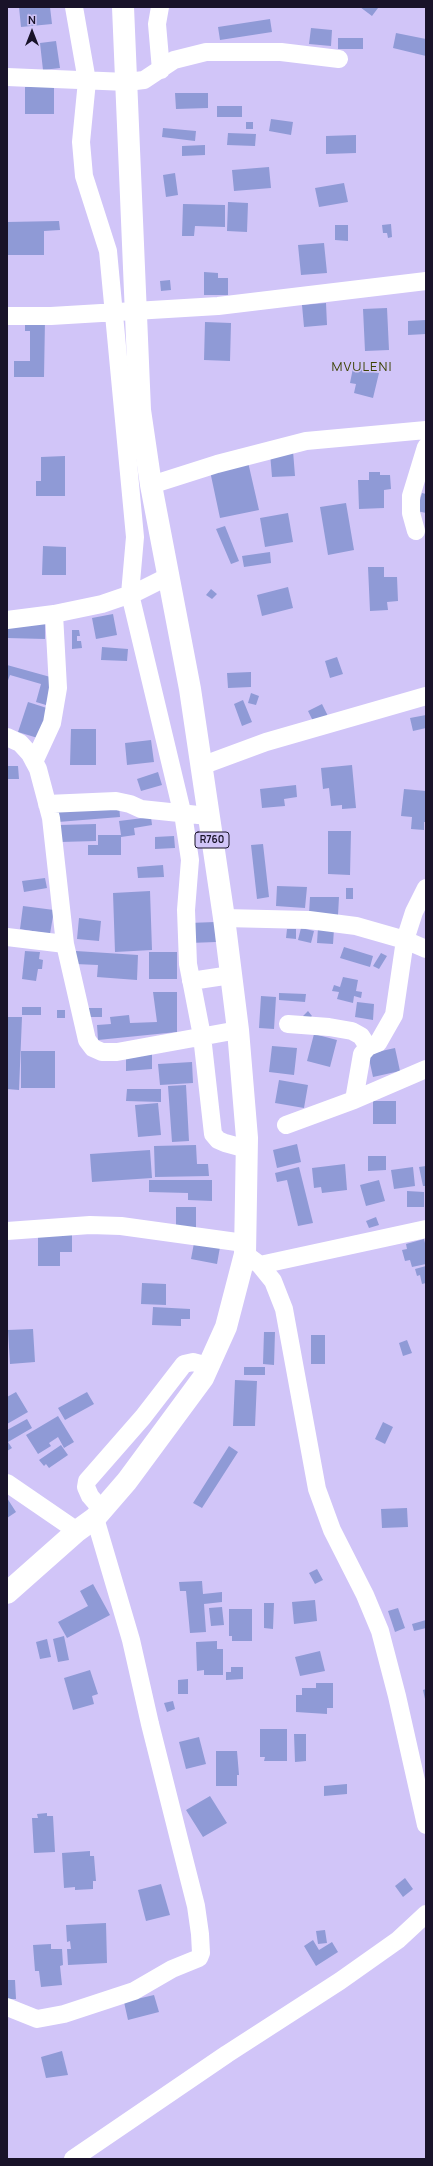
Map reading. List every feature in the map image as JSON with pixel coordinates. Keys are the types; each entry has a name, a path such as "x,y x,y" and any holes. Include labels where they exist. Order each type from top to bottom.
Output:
{"main road":[{"name":"R760","path":"7,1593 98,1514 127,1482 172,1422 203,1378 226,1327 250,1254 247,1149 238,1030 224,918 190,689 151,486 131,405 136,312 123,7"}],"street":[{"path":"74,7 87,81 81,142 84,176 108,251 113,313 131,405 135,537 130,594 182,814 190,860 186,910 188,964 202,1036 213,1134 218,1140 247,1149"},
{"path":"160,7 157,24 161,70"},
{"path":"7,77 127,82 144,80 174,60 206,52 281,52 339,59"},
{"path":"7,316 136,312 218,306 426,281"},
{"path":"151,486 217,464 306,441 426,430"},
{"path":"416,530 411,513 411,496 426,446"},
{"path":"7,620 54,614 102,604 130,594 169,576"},
{"path":"34,762 52,724 58,688 54,614"},
{"path":"201,766 266,742 426,696"},
{"path":"7,737 20,743 30,754 34,762 47,804 65,944 87,1040 93,1048 102,1052 117,1052 238,1030"},
{"path":"47,804 116,801 130,804 141,809 208,816"},
{"path":"354,1100 362,1054 368,1047 378,1043 394,1015 405,940 414,912 426,888"},
{"path":"224,918 310,920 356,926 405,940 426,949"},
{"path":"7,937 65,944"},
{"path":"191,981 231,975"},
{"path":"288,1024 329,1027 352,1031 361,1036 368,1047"},
{"path":"286,1125 354,1100 426,1069"},
{"path":"7,1231 75,1226 121,1226 250,1254 426,1229"},
{"path":"250,1254 273,1281 284,1309 317,1488 332,1530 365,1595 380,1631 397,1696 426,1825"},
{"path":"7,2008 37,2018 64,2014 134,1991 172,1969 199,1958 201,1953 196,1906 98,1514 86,1487 87,1481 143,1417 184,1364 193,1362 208,1366"},
{"path":"7,1483 77,1531"},
{"path":"73,2159 398,1940 426,1914"}],"building":[{"path":"19,7 50,7 52,24 21,27"},
{"path":"360,7 377,7 378,8 372,16"},
{"path":"270,19 272,32 220,40 218,27"},
{"path":"311,28 332,30 331,46 309,44"},
{"path":"396,33 426,39 426,56 393,48"},
{"path":"338,38 363,38 363,49 338,49"},
{"path":"56,41 60,68 43,70 40,43"},
{"path":"25,87 54,87 54,114 25,114"},
{"path":"175,93 208,93 208,108 176,109"},
{"path":"217,106 242,106 242,117 217,117"},
{"path":"271,119 293,122 291,135 269,131"},
{"path":"246,122 253,122 253,129 246,129"},
{"path":"163,128 196,131 195,141 162,137"},
{"path":"228,133 256,134 255,146 227,145"},
{"path":"356,135 356,153 326,154 326,136"},
{"path":"205,145 205,155 182,156 182,146"},
{"path":"269,167 271,188 234,191 232,170"},
{"path":"175,173 178,195 166,197 163,175"},
{"path":"344,183 348,202 319,207 315,188"},
{"path":"228,202 248,203 247,232 227,231"},
{"path":"183,204 225,205 225,227 195,226 194,236 182,236"},
{"path":"59,221 60,230 44,231 44,255 7,255 7,222"},
{"path":"391,224 392,237 388,238 387,233 383,233 382,225"},
{"path":"335,225 348,225 348,241 335,240"},
{"path":"324,243 327,273 301,275 298,245"},
{"path":"204,272 218,273 218,278 228,278 228,295 204,295"},
{"path":"170,280 171,290 161,291 160,281"},
{"path":"326,303 327,325 304,327 302,305"},
{"path":"387,308 389,350 365,351 363,309"},
{"path":"25,319 45,320 44,377 14,377 14,361 30,361 30,331 25,331"},
{"path":"426,320 426,334 408,335 408,321"},
{"path":"205,322 231,323 230,361 204,360"},
{"path":"353,368 379,373 373,398 354,393 356,384 350,383"},
{"path":"293,451 295,476 272,477 270,453"},
{"path":"65,456 65,496 36,496 36,481 41,481 41,457"},
{"path":"248,462 259,510 220,518 210,471"},
{"path":"369,472 380,472 380,475 390,475 391,489 384,490 384,508 359,509 358,480 369,480"},
{"path":"422,493 426,494 426,513 417,511"},
{"path":"346,503 354,550 328,555 320,507"},
{"path":"288,513 293,542 265,547 260,518"},
{"path":"225,526 239,561 231,564 216,529"},
{"path":"43,546 66,547 66,575 42,575"},
{"path":"270,552 271,563 244,567 242,556"},
{"path":"368,567 384,567 384,577 397,577 398,601 387,602 388,610 370,611"},
{"path":"288,587 293,608 262,616 257,595"},
{"path":"211,589 217,594 212,599 206,595"},
{"path":"113,614 117,635 96,639 92,618"},
{"path":"8,623 45,624 45,639 7,638"},
{"path":"72,630 79,630 80,636 77,636 77,641 81,641 82,648 72,649"},
{"path":"102,647 128,649 127,661 101,660"},
{"path":"337,657 343,674 330,678 325,661"},
{"path":"7,665 54,678 46,705 36,702 41,684 10,675 7,683"},
{"path":"251,672 251,687 228,688 227,673"},
{"path":"251,693 259,696 256,705 248,703"},
{"path":"243,700 252,722 242,726 234,704"},
{"path":"28,702 50,709 41,739 18,732"},
{"path":"322,704 328,716 314,723 308,711"},
{"path":"426,715 426,728 413,731 410,718"},
{"path":"71,729 96,729 96,765 70,765"},
{"path":"151,740 154,762 127,765 125,743"},
{"path":"352,765 356,808 342,809 342,805 331,806 329,788 323,789 321,768"},
{"path":"7,766 18,766 19,779 7,779"},
{"path":"158,772 162,785 141,791 137,779"},
{"path":"296,785 297,797 284,799 285,806 262,808 260,789"},
{"path":"404,789 426,791 426,822 424,822 424,830 411,829 412,817 401,816"},
{"path":"119,804 120,817 58,822 56,810"},
{"path":"151,817 152,825 134,828 135,835 121,837 121,855 88,855 88,845 98,845 98,835 121,835 119,821"},
{"path":"96,824 96,841 60,842 59,825"},
{"path":"328,831 351,831 350,875 328,874"},
{"path":"174,836 175,848 155,849 155,837"},
{"path":"263,844 269,897 257,899 251,845"},
{"path":"163,865 164,877 138,878 137,867"},
{"path":"45,878 47,888 24,892 22,881"},
{"path":"277,886 307,887 305,908 276,906"},
{"path":"346,888 353,888 353,899 346,899"},
{"path":"150,891 152,950 115,952 113,893"},
{"path":"310,897 339,897 338,915 309,914"},
{"path":"23,906 54,910 50,934 20,929"},
{"path":"79,918 101,921 99,941 77,939"},
{"path":"215,922 216,942 189,943 189,923"},
{"path":"301,928 314,931 311,943 298,940"},
{"path":"318,928 334,929 333,944 317,943"},
{"path":"287,929 296,929 296,939 286,938"},
{"path":"344,947 373,956 370,967 340,958"},
{"path":"25,951 40,952 39,959 43,960 42,969 38,969 36,981 22,979"},
{"path":"76,951 138,955 137,980 97,977 98,965 75,964"},
{"path":"149,952 177,952 177,979 149,979"},
{"path":"381,953 387,956 379,969 373,966"},
{"path":"343,977 358,980 356,991 362,992 361,998 354,996 353,1003 337,999 339,992 332,991 334,985 340,987"},
{"path":"153,992 177,992 177,1032 98,1040 97,1025 111,1024 110,1017 129,1015 130,1023 157,1022"},
{"path":"279,993 306,994 305,1002 279,1000"},
{"path":"261,996 276,997 274,1029 259,1028"},
{"path":"357,1002 374,1004 373,1020 355,1017"},
{"path":"22,1007 41,1007 41,1015 22,1015"},
{"path":"83,1008 102,1008 102,1017 83,1017"},
{"path":"57,1010 65,1010 65,1018 57,1018"},
{"path":"308,1011 312,1016 306,1022 302,1017"},
{"path":"7,1017 22,1017 19,1090 7,1089"},
{"path":"314,1034 337,1040 330,1067 307,1061"},
{"path":"272,1046 297,1048 294,1075 269,1072"},
{"path":"395,1048 400,1071 373,1077 368,1054"},
{"path":"21,1051 55,1051 55,1088 21,1088"},
{"path":"152,1053 152,1069 126,1071 126,1055"},
{"path":"192,1062 193,1083 160,1085 158,1064"},
{"path":"279,1080 308,1085 304,1108 275,1103"},
{"path":"186,1085 189,1141 172,1142 168,1086"},
{"path":"127,1089 161,1089 161,1102 126,1101"},
{"path":"373,1101 396,1101 396,1124 373,1124"},
{"path":"158,1103 161,1135 138,1137 135,1105"},
{"path":"297,1144 301,1162 277,1168 273,1150"},
{"path":"196,1145 197,1164 208,1164 209,1176 155,1177 154,1146"},
{"path":"150,1150 152,1178 92,1182 90,1154"},
{"path":"368,1156 386,1156 386,1170 368,1171"},
{"path":"345,1164 347,1190 322,1193 321,1187 314,1188 312,1168"},
{"path":"426,1166 426,1186 423,1186 419,1167"},
{"path":"299,1167 313,1223 298,1226 287,1180 277,1182 275,1173"},
{"path":"413,1167 415,1186 394,1189 391,1170"},
{"path":"149,1180 212,1180 212,1201 188,1200 188,1193 149,1192"},
{"path":"379,1180 385,1201 366,1206 360,1185"},
{"path":"407,1191 424,1192 424,1207 407,1207"},
{"path":"176,1207 196,1207 196,1228 176,1228"},
{"path":"376,1217 379,1225 369,1228 366,1221"},
{"path":"38,1231 72,1231 72,1252 60,1252 60,1266 38,1266"},
{"path":"424,1239 426,1247 426,1264 412,1267 410,1260 405,1261 402,1250 407,1249 406,1244"},
{"path":"194,1243 220,1247 217,1264 191,1259"},
{"path":"426,1266 426,1283 422,1284 420,1275 417,1276 415,1269"},
{"path":"142,1283 166,1284 166,1305 141,1304"},
{"path":"153,1307 190,1309 190,1319 181,1319 181,1326 152,1325"},
{"path":"33,1329 35,1362 10,1364 8,1330"},
{"path":"264,1332 275,1332 274,1365 263,1364"},
{"path":"311,1335 325,1335 325,1364 311,1364"},
{"path":"407,1340 412,1353 403,1356 399,1343"},
{"path":"244,1367 265,1367 265,1375 244,1375"},
{"path":"235,1380 257,1381 255,1426 233,1426"},
{"path":"16,1392 28,1412 7,1424 7,1397"},
{"path":"87,1392 94,1404 65,1420 58,1408"},
{"path":"58,1416 74,1442 64,1448 58,1437 49,1443 51,1446 38,1454 26,1435"},
{"path":"27,1419 32,1428 8,1442 12,1448 7,1451 7,1430"},
{"path":"383,1422 393,1427 385,1444 375,1439"},
{"path":"61,1445 68,1455 49,1468 46,1464 44,1466 39,1460"},
{"path":"229,1446 238,1452 202,1508 193,1503"},
{"path":"7,1498 16,1512 7,1518"},
{"path":"407,1508 408,1527 382,1528 381,1509"},
{"path":"317,1569 323,1580 315,1584 309,1573"},
{"path":"202,1581 203,1594 222,1592 222,1602 204,1604 206,1632 190,1633 186,1591 180,1591 179,1582"},
{"path":"93,1584 110,1615 67,1638 58,1622 88,1606 80,1591"},
{"path":"315,1600 317,1621 294,1624 292,1602"},
{"path":"264,1603 274,1603 273,1629 264,1628"},
{"path":"222,1607 224,1625 211,1626 209,1608"},
{"path":"398,1608 405,1628 395,1632 388,1611"},
{"path":"229,1609 252,1609 252,1641 232,1641 232,1636 229,1636"},
{"path":"426,1620 426,1628 414,1631 412,1624"},
{"path":"64,1636 69,1660 58,1662 53,1639"},
{"path":"47,1639 51,1657 40,1659 36,1642"},
{"path":"217,1641 217,1649 223,1649 223,1675 204,1675 204,1670 197,1671 196,1642"},
{"path":"320,1651 325,1671 300,1676 295,1657"},
{"path":"231,1667 243,1667 243,1679 226,1680 226,1672 231,1672"},
{"path":"90,1670 98,1694 92,1696 94,1704 73,1710 64,1678"},
{"path":"188,1679 188,1694 178,1694 178,1680"},
{"path":"316,1683 333,1683 333,1708 327,1708 327,1714 296,1712 296,1695 302,1695 302,1688 316,1688"},
{"path":"426,1689 426,1699 425,1699 423,1690"},
{"path":"173,1701 175,1709 167,1712 164,1703"},
{"path":"260,1729 287,1729 287,1761 264,1761 265,1757 260,1757"},
{"path":"294,1734 306,1734 306,1761 295,1762"},
{"path":"199,1737 206,1764 186,1769 179,1742"},
{"path":"216,1751 237,1751 239,1775 237,1775 237,1786 216,1786"},
{"path":"347,1784 347,1794 324,1796 324,1786"},
{"path":"210,1796 227,1823 203,1837 186,1810"},
{"path":"47,1813 47,1816 53,1816 55,1852 34,1853 32,1818 38,1818 37,1814"},
{"path":"90,1851 90,1856 94,1856 96,1881 93,1881 93,1889 75,1890 75,1887 64,1888 62,1853"},
{"path":"405,1878 413,1889 403,1897 395,1886"},
{"path":"161,1884 170,1915 146,1921 138,1890"},
{"path":"106,1923 107,1963 68,1965 67,1949 71,1949 70,1941 67,1942 66,1925"},
{"path":"325,1930 327,1943 318,1944 316,1931"},
{"path":"313,1940 319,1950 332,1942 338,1952 316,1966 304,1946"},
{"path":"51,1944 51,1949 62,1949 63,1965 60,1966 62,1985 41,1987 39,1971 35,1971 33,1945"},
{"path":"7,1980 15,1980 16,1999 7,1999"},
{"path":"154,1995 159,2012 128,2020 124,2002"},
{"path":"62,2051 68,2075 46,2078 41,2057"}],"district":[{"name":"MVULENI","path":"362,367"}]}
